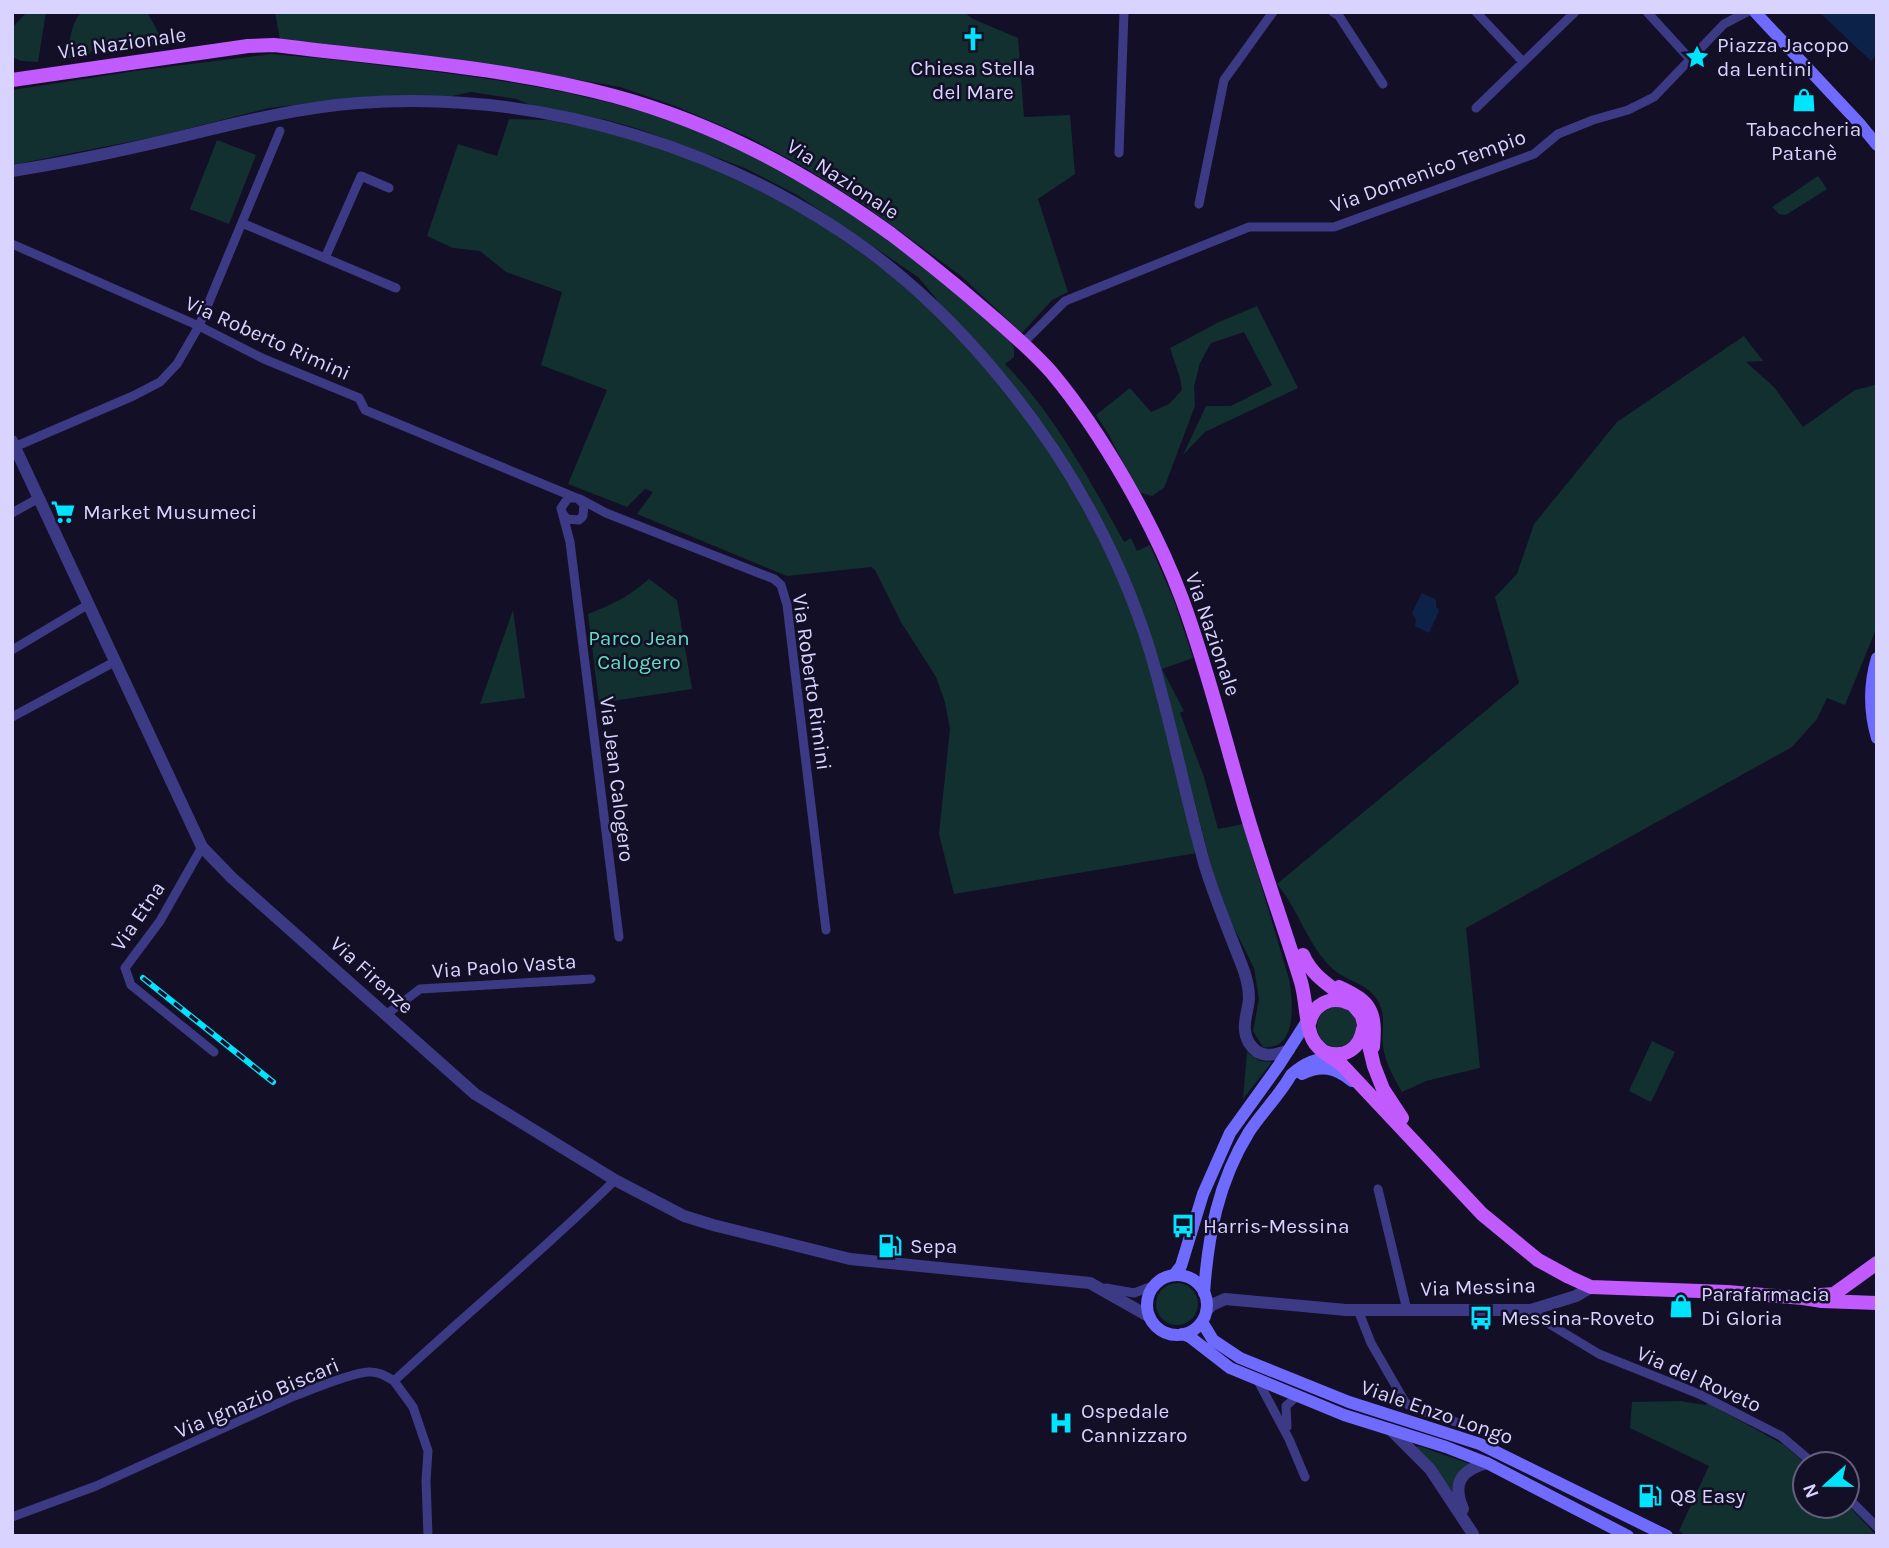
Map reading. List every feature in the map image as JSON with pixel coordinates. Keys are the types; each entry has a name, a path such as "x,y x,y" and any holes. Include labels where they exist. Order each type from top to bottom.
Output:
{"main road":[{"path":"1755,12 1877,145"},
{"name":"Via Nazionale","path":"12,80 274,45 563,84 616,96 674,114 751,146 798,172 936,267 1050,370 1082,414 1140,510 1168,567 1200,653 1270,890"},
{"path":"1877,658 1870,696 1877,738"},
{"path":"1270,890 1309,967 1362,1016 1374,1066 1383,1089 1431,1159"},
{"path":"1270,890 1299,975 1307,1024 1313,1041 1332,1054 1482,1214 1509,1238 1538,1259 1591,1287"},
{"path":"1303,955 1320,975 1367,1004 1375,1023 1374,1066"},
{"path":"1174,1275 1181,1266 1211,1174 1230,1133 1317,1007 1329,1000 1344,1000 1350,1003"},
{"path":"1205,1293 1199,1284 1190,1278 1174,1275 1161,1279 1155,1285 1147,1304 1150,1317 1162,1331 1182,1334 1193,1330 1204,1317 1212,1223 1228,1172 1259,1117 1291,1075 1307,1063 1356,1046 1364,1024"},
{"path":"1284,1087 1312,1069 1332,1069 1343,1074 1382,1106"},
{"path":"1803,1298 1830,1296 1877,1264"},
{"path":"1856,1280 1851,1294 1870,1302"},
{"name":"Via Messina","path":"1591,1287 1870,1302"},
{"name":"Viale Enzo Longo","path":"1204,1317 1213,1340 1221,1348 1240,1358 1349,1402 1480,1444 1667,1536"},
{"name":"Viale Enzo Longo","path":"1182,1334 1191,1337 1219,1361 1256,1378 1344,1415 1446,1447 1487,1463 1628,1536"}],"street":[{"path":"1119,153 1124,12"},
{"path":"1199,204 1224,80 1273,12"},
{"path":"1333,12 1339,16 1383,84"},
{"path":"1476,12 1524,62"},
{"path":"1476,108 1575,12"},
{"path":"1647,12 1690,59 1732,12"},
{"path":"1724,24 1747,12"},
{"name":"Via Domenico Tempio","path":"1023,343 1065,301 1249,228 1334,227 1534,153 1558,134 1628,110 1654,97 1690,59"},
{"path":"12,171 161,142 273,114 353,103 446,102 525,109 649,140 740,176 796,203 847,237 887,265 971,345 1026,411 1083,496 1123,577 1149,650 1207,871 1248,985 1244,1032 1251,1046 1262,1054 1278,1055 1289,1050"},
{"path":"13,446 133,396 160,382 177,364 199,326 280,131"},
{"path":"325,258 361,176 389,188"},
{"path":"242,223 396,288"},
{"name":"Via Roberto Rimini","path":"12,244 199,326 264,359 359,398 365,410 577,498 606,513 774,579 781,586 787,605 826,930"},
{"name":"Via Firenze","path":"13,446 202,848 475,1094 615,1180 684,1216 713,1225 850,1259 1090,1283"},
{"path":"543,485 552,494 567,519 581,518 592,513 606,513"},
{"path":"12,513 39,498"},
{"path":"562,511 563,502 577,498 585,510 570,542"},
{"name":"Via Jean Calogero","path":"562,511 570,542 619,937"},
{"path":"12,650 89,604"},
{"path":"12,717 116,661"},
{"name":"Via Etna","path":"202,848 159,921 125,968 131,985 214,1052"},
{"name":"Via Paolo Vasta","path":"387,1014 420,989 590,979"},
{"path":"428,1536 428,1451 413,1407 394,1381 448,1330 572,1223 615,1180"},
{"path":"1378,1189 1406,1310"},
{"path":"1090,1283 1134,1293 1155,1285"},
{"path":"1090,1283 1150,1317"},
{"name":"Via Messina","path":"1204,1317 1212,1305 1225,1300 1358,1310 1531,1310 1576,1296 1591,1287"},
{"path":"1358,1310 1371,1343 1405,1402 1412,1408 1459,1423"},
{"name":"Via del Roveto","path":"1531,1310 1599,1354 1699,1394 1782,1436 1798,1450"},
{"name":"Via Ignazio Biscari","path":"12,1517 96,1486 292,1397 325,1385 368,1371 381,1373 394,1381"},
{"path":"1256,1378 1289,1439 1305,1477"},
{"path":"1289,1439 1286,1406 1297,1396"},
{"path":"1391,1430 1430,1469 1473,1535"},
{"path":"1473,1535 1460,1503 1459,1484 1468,1470 1487,1463"},
{"path":"1861,1511 1877,1527"}],"green space":[{"path":"27,12 46,12 38,62 21,61 12,57 12,28"},
{"path":"82,12 147,12 164,43 107,52 100,45 95,45 87,58 67,58 73,27"},
{"path":"275,12 964,12 973,19 1018,38 1024,117 1070,115 1075,174 1038,199 1068,292 1052,300 1022,333 961,276 864,205 804,167 748,137 675,106 620,87 346,46 280,40"},
{"path":"272,54 430,71 511,83 592,98 671,121 747,153 825,197 928,270 1009,340 1014,347 1014,357 1005,364 1040,404 1055,426 1124,542 1131,538 1137,551 1150,545 1174,600 1193,658 1162,669 1184,711 1180,713 1204,777 1218,829 1243,824 1289,979 1291,1023 1282,1041 1274,1046 1263,1047 1253,1031 1259,999 1254,968 1231,922 1213,873 1164,685 1092,505 918,277 797,195 745,168 607,120 533,106 516,99 471,92 443,98 364,97 269,108 159,136 12,165 12,90"},
{"path":"509,119 548,120 604,131 650,144 721,172 808,215 887,272 976,354 1050,449 1106,549 1144,644 1197,853 954,894 939,834 950,729 945,702 936,677 901,622 875,570 871,567 787,576 637,514 653,492 645,489 627,507 568,484 607,390 541,365 562,292 506,272 480,251 453,248 427,236 458,144 497,156"},
{"path":"217,140 256,155 229,224 190,209"},
{"path":"1818,176 1827,189 1786,215 1779,214 1772,207"},
{"path":"1257,306 1298,388 1205,432 1183,455 1206,406 1231,406 1272,385 1244,332 1211,343 1200,363 1194,387 1195,406 1164,488 1152,496 1138,492 1096,415 1130,388 1151,412 1169,404 1182,390 1170,348 1219,322"},
{"path":"1744,336 1763,361 1746,362 1774,387 1803,427 1855,390 1875,385 1877,388 1877,627 1845,705 1827,698 1817,719 1792,747 1466,928 1480,1068 1426,1081 1402,1092 1384,1053 1383,1016 1376,998 1366,988 1340,974 1325,961 1277,884 1519,683 1495,597 1517,574 1534,524 1617,422"},
{"name":"Parco Jean Calogero","path":"649,579 677,600 692,689 599,703 588,614 620,600"},
{"path":"513,610 525,698 480,704"},
{"path":"1337,1007 1345,1008 1351,1013 1356,1019 1356,1035 1351,1041 1345,1046 1337,1047 1329,1046 1323,1041 1318,1035 1317,1027 1318,1019 1323,1013 1329,1008"},
{"path":"1652,1041 1675,1052 1651,1102 1629,1091"},
{"path":"1247,1052 1260,1061 1272,1062 1243,1099"},
{"path":"1177,1283 1192,1289 1198,1304 1192,1319 1177,1325 1162,1319 1156,1304 1162,1289"},
{"path":"1632,1402 1708,1403 1791,1451 1791,1520 1861,1519 1877,1536 1686,1536 1679,1531 1709,1466 1630,1428"},
{"path":"1416,1447 1470,1464 1456,1479 1453,1492"}],"water":[{"path":"1819,12 1877,12 1877,55 1871,61"},
{"path":"1422,593 1436,600 1439,611 1429,633 1415,626 1416,620 1412,613"}],"railway":[{"path":"143,978 273,1082"}],"place":[{"name":"Chiesa Stella del Mare","path":"973,39"},
{"name":"Piazza Jacopo da Lentini","path":"1697,57"},
{"name":"Tabaccheria Patanè","path":"1804,100"},
{"name":"Market Musumeci","path":"63,512"},
{"name":"Harris-Messina","path":"1183,1226"},
{"name":"Sepa","path":"890,1246"},
{"name":"Parafarmacia Di Gloria","path":"1681,1306"},
{"name":"Messina-Roveto","path":"1481,1318"},
{"name":"Ospedale Cannizzaro","path":"1061,1423"},
{"name":"Q8 Easy","path":"1650,1496"}]}
